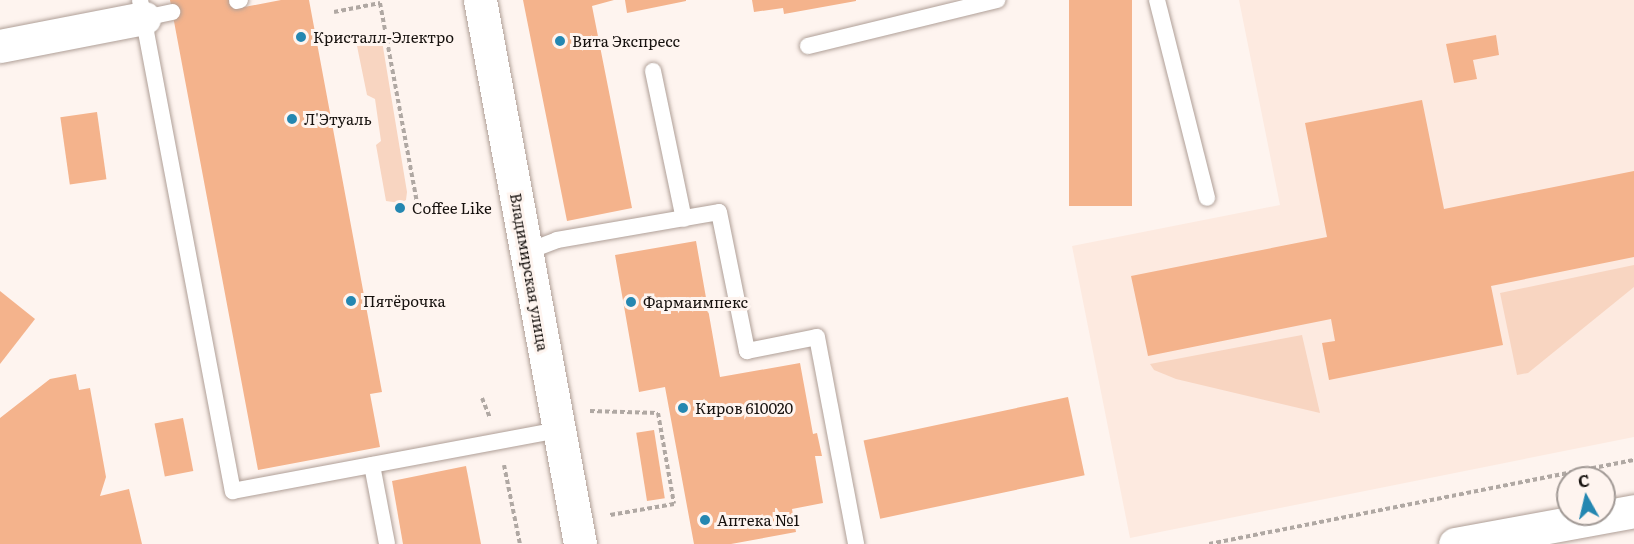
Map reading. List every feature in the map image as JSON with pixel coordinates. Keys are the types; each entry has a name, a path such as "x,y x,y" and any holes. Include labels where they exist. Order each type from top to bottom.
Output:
{"main road":[{"name":"Владимирская улица","path":"480,0 580,544"},
{"path":"0,46 152,10"},
{"path":"1455,544 1634,511"}],"lane":[{"path":"808,46 997,0"},
{"path":"1157,0 1207,198"},
{"path":"152,10 233,492 559,430"},
{"path":"653,71 684,219"},
{"path":"526,252 557,240 719,212 747,351 817,337 856,544"},
{"path":"372,465 387,544"}],"path":[{"path":"334,12 380,3 418,208"},
{"path":"482,398 499,442 520,544"},
{"path":"590,411 658,413 674,504 610,515"},
{"path":"1209,544 1634,460"}],"shaded area":[{"path":"1239,0 1634,0 1634,437 1130,538 1072,246 1280,205"},
{"path":"368,36 382,41 407,192 406,200 400,203 386,201 376,145 381,141 375,99 367,95 357,46"},
{"path":"1634,265 1634,287 1528,373 1517,375 1500,293"},
{"path":"1302,335 1320,413 1176,379 1154,370 1150,364"}],"building":[{"path":"170,0 237,0 239,8 281,0 309,0 382,392 370,394 380,447 258,470"},
{"path":"523,0 614,0 592,6 632,208 567,221"},
{"path":"625,0 686,0 686,1 627,13"},
{"path":"752,0 856,1 784,14 783,8 754,12"},
{"path":"1069,0 1132,0 1132,206 1069,206"},
{"path":"1496,35 1499,55 1473,60 1477,79 1454,83 1446,44"},
{"path":"1422,100 1444,209 1634,171 1634,257 1491,286 1503,345 1329,380 1322,343 1335,341 1331,319 1148,356 1131,276 1327,237 1305,123"},
{"path":"97,112 106,179 70,184 60,117"},
{"path":"696,241 720,377 800,363 813,434 817,433 822,456 815,456 823,503 792,509 796,532 731,544 694,544 665,387 639,392 615,255"},
{"path":"0,291 35,319 0,364"},
{"path":"76,374 79,390 90,388 106,477 100,496 129,489 142,544 0,544 0,418 50,379"},
{"path":"1068,397 1085,475 880,519 864,440"},
{"path":"183,418 193,471 165,477 155,424"},
{"path":"654,430 665,498 647,501 636,433"},
{"path":"466,466 481,544 403,544 392,481"}],"place":[{"name":"Кристалл-Электро","path":"301,37"},
{"name":"Вита Экспресс","path":"560,41"},
{"name":"Л'Этуаль","path":"292,119"},
{"name":"Coffee Like","path":"400,208"},
{"name":"Пятёрочка","path":"351,301"},
{"name":"Фармаимпекс","path":"631,302"},
{"name":"Киров 610020","path":"683,408"},
{"name":"Аптека №1","path":"705,520"}]}
